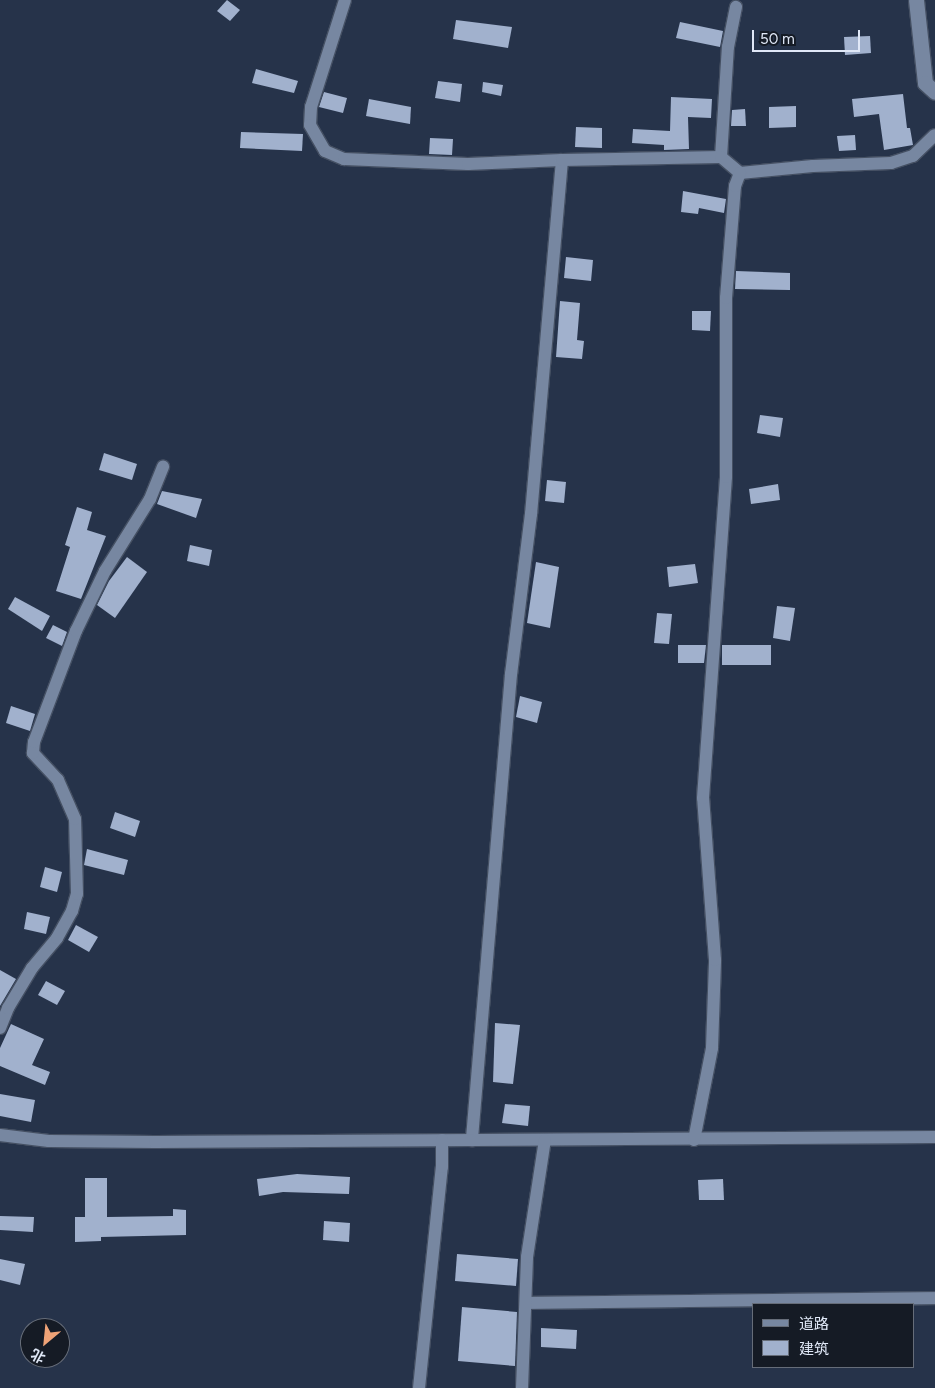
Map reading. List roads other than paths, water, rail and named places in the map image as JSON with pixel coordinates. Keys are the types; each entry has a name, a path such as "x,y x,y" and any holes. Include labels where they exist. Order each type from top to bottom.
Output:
{"street":[{"path":"345,0 311,107 310,125 325,151 334,157 353,160 468,164 721,157 740,173 813,166 891,163 912,156 935,135"},
{"path":"916,0 925,83 935,92"},
{"path":"721,157 728,47 736,7"},
{"path":"472,1140 511,674 532,504 562,160"},
{"path":"694,1140 712,1048 715,960 703,798 726,477 726,298 735,186 740,173"},
{"path":"0,1028 8,1008 32,968 57,938 72,911 78,894 75,819 58,780 33,753 36,735 101,579 150,499 163,466"},
{"path":"0,1135 48,1141 155,1142 935,1138"},
{"path":"419,1388 442,1167 442,1140"},
{"path":"522,1388 527,1303 527,1257 545,1140"},
{"path":"527,1303 935,1298"}]}
